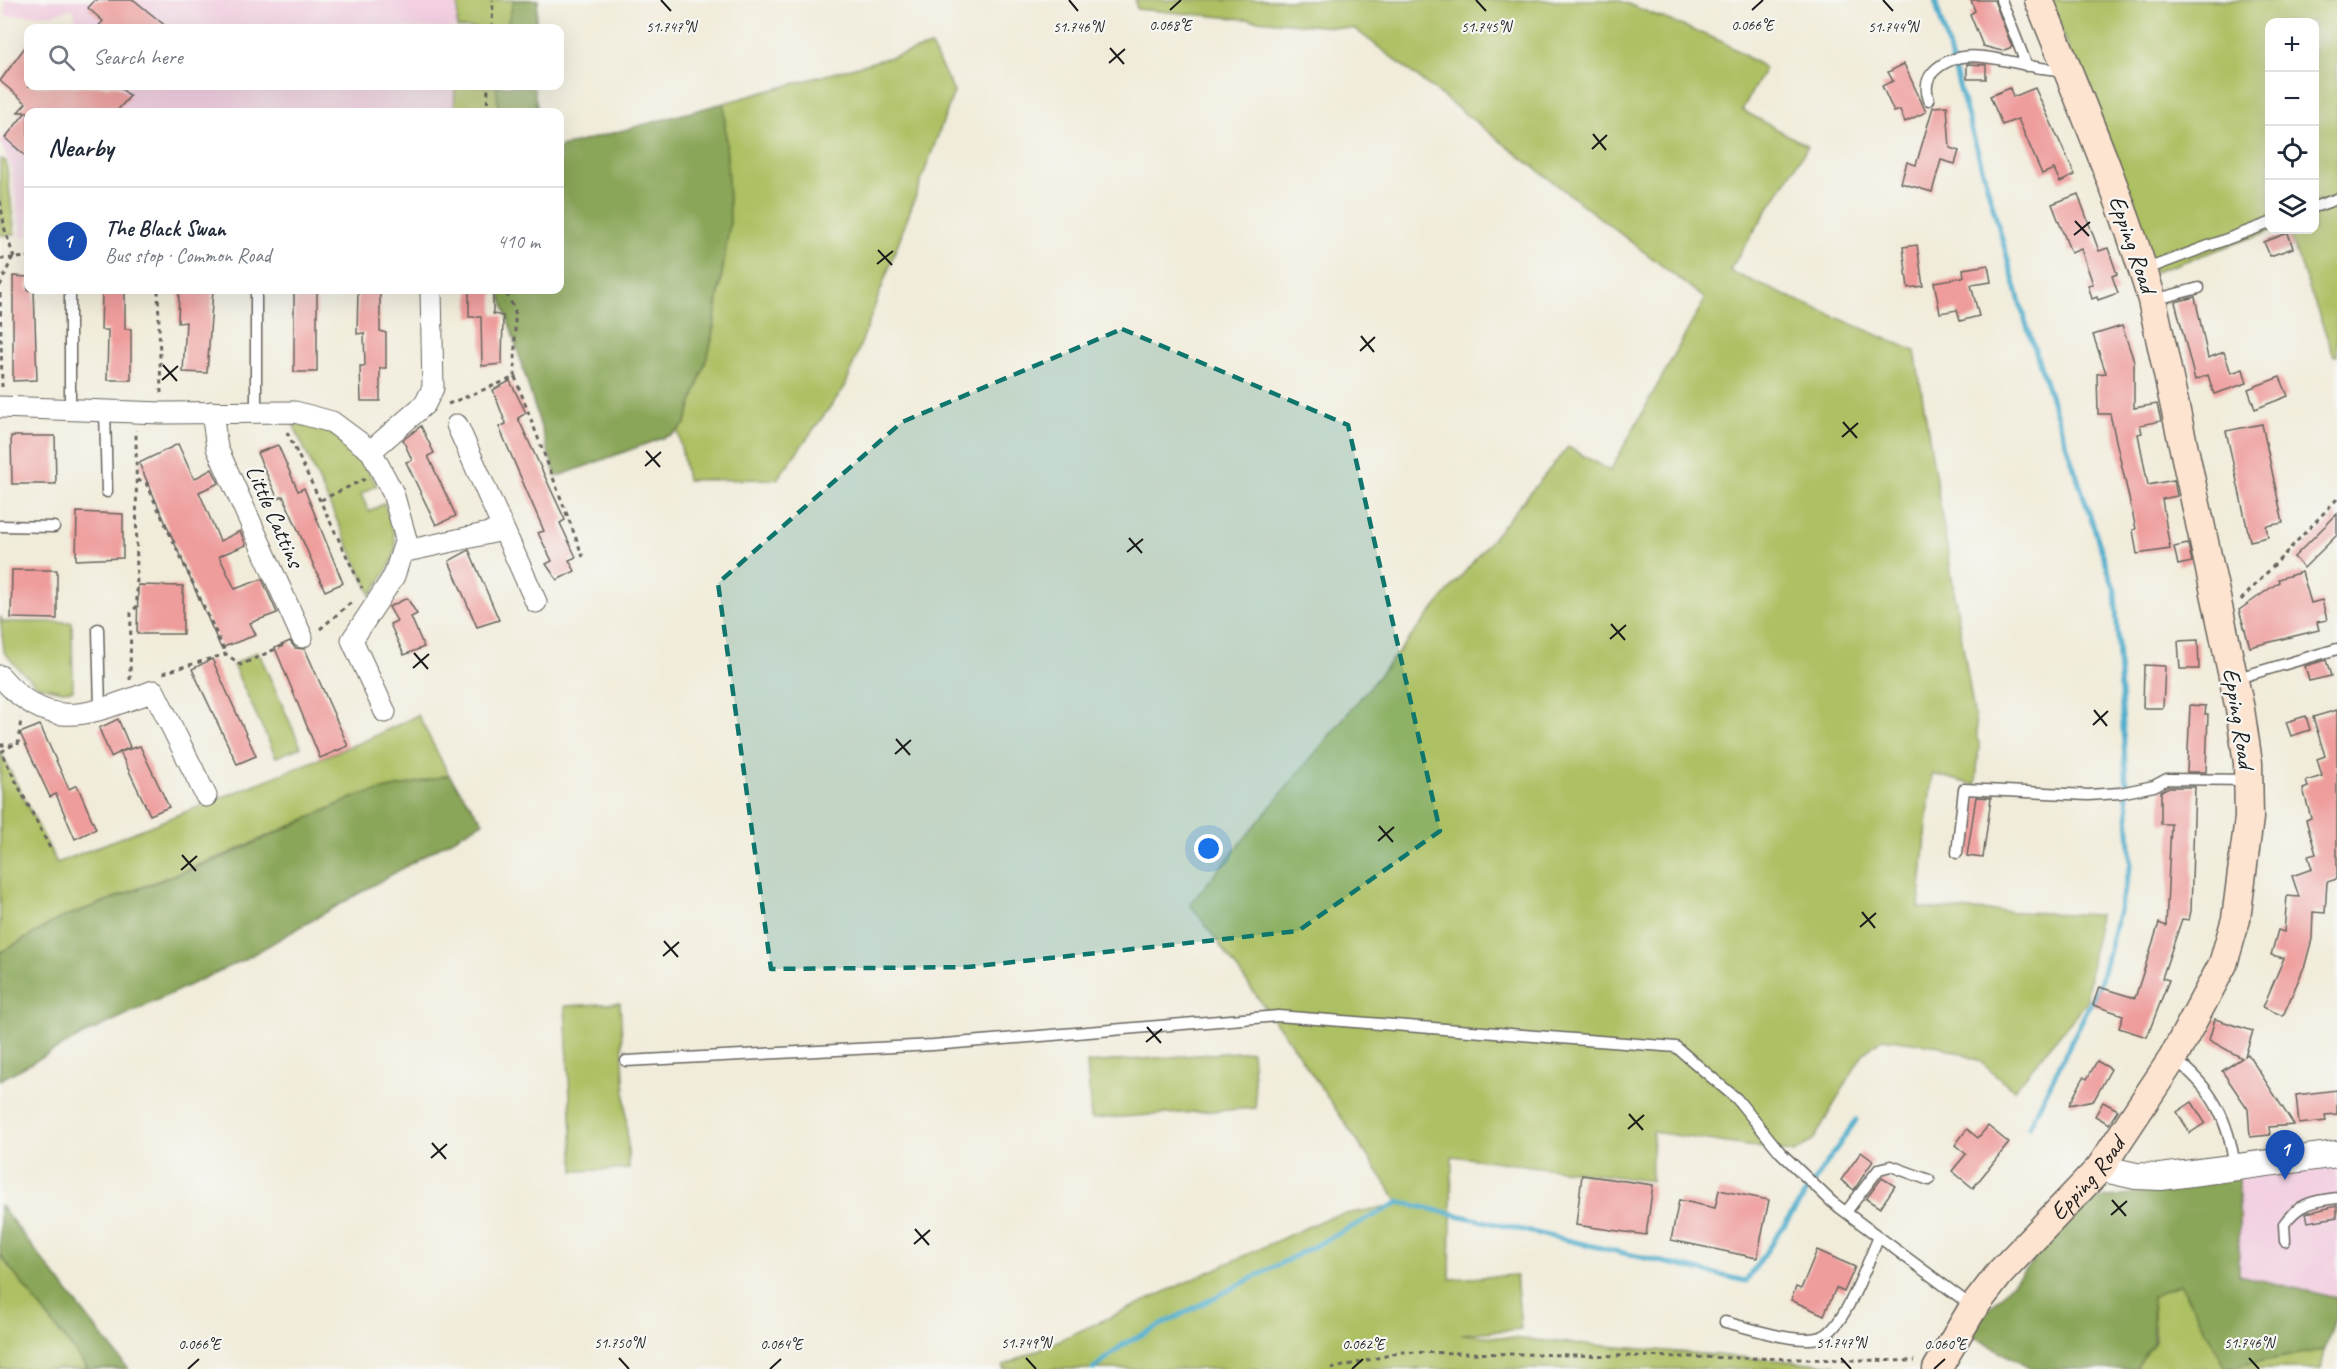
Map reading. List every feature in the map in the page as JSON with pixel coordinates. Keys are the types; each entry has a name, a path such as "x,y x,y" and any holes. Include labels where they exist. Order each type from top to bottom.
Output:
{"main road":[{"name":"Epping Road","path":"1939,1365 1973,1308 2000,1273 2100,1168 2173,1058 2223,964 2236,919 2249,818 2248,763 2234,679 2152,300 2144,270 2039,0"}],"street":[{"path":"371,451 425,404 433,388 431,294"},
{"path":"1,407 161,413 295,412 332,422 371,451 383,470 393,493 406,539 394,576 368,600 352,640 384,712"},
{"name":"Little Cattins","path":"212,412 217,448 303,637"},
{"path":"457,425 536,602"},
{"path":"402,552 503,530"},
{"path":"2,684 28,703 44,711 79,716 154,691 206,796"},
{"path":"2100,1168 2136,1176 2161,1177 2337,1154"}],"lane":[{"path":"2001,0 2027,66"},
{"path":"1929,100 1926,92 1929,76 1946,61 1976,56 2049,71 2067,69"},
{"path":"2319,205 2337,199"},
{"path":"2144,270 2265,226"},
{"path":"2152,300 2199,288"},
{"path":"70,294 70,410"},
{"path":"256,294 266,411"},
{"path":"105,411 107,492"},
{"path":"0,526 54,527"},
{"path":"98,629 100,710"},
{"path":"2234,679 2337,649"},
{"path":"1957,853 1964,789 2088,795 2120,793 2154,786 2167,779 2248,780"},
{"path":"626,1061 933,1045 1278,1016 1676,1047 1737,1099 1780,1152 1846,1212 1973,1308"},
{"path":"2173,1058 2193,1072 2217,1104 2229,1133 2235,1168"},
{"path":"1846,1212 1879,1169 1885,1166 1929,1180"},
{"path":"2285,1242 2284,1224 2299,1207 2308,1202 2337,1198"},
{"path":"1725,1322 1798,1338 1820,1338 1830,1333 1841,1319 1879,1237"}],"path":[{"path":"492,24 493,0"},
{"path":"487,108 488,90"},
{"path":"0,201 13,258 0,286"},
{"path":"0,259 24,257"},
{"path":"0,293 1,407"},
{"path":"158,294 161,413"},
{"path":"507,294 515,311 515,377 584,557"},
{"path":"425,404 441,406 515,377"},
{"path":"137,480 146,483 226,654 240,665 327,626 368,600 321,500 266,411"},
{"path":"129,700 131,613 137,606 136,412"},
{"path":"321,500 383,470"},
{"path":"2222,621 2337,500"},
{"path":"154,691 156,676 181,666 226,654"},
{"path":"0,745 18,746 20,720 28,703"},
{"path":"14,745 1,752 51,850"},
{"path":"1331,1369 1402,1352 1939,1365"}],"highlighted area":[{"path":"1122,329 1348,425 1440,831 1298,931 968,967 771,969 718,583 902,422"}],"shaded area":[{"path":"5,0 458,0 457,24 73,24 76,20 73,8 54,14 5,16"},
{"path":"46,90 455,90 454,108 30,108"},
{"path":"23,107 24,237 21,237 11,167 0,141 22,117 18,113"},
{"path":"2337,1167 2337,1298 2239,1275 2239,1178"}],"green space":[{"path":"458,0 538,0 535,24 457,24"},
{"path":"514,0 538,0 535,24 507,24"},
{"path":"1135,0 1618,0 1723,42 1765,68 1742,110 1808,146 1729,271 1915,351 1979,744 1976,785 1932,774 1919,908 2099,915 2086,1003 2014,1090 1978,1060 1940,1046 1883,1038 1863,1054 1814,1139 1795,1153 1653,1132 1651,1181 1452,1156 1450,1279 1516,1275 1521,1329 1461,1334 1835,1365 1833,1369 1003,1369 1003,1366 1329,1217 1400,1204 1290,1042 1190,904 1568,447 1610,471 1705,299 1355,29 1137,9"},
{"path":"2049,0 2337,0 2337,355 2334,356 2289,234 2319,234 2319,18 2265,18 2265,233 2155,272"},
{"path":"931,46 954,92 845,387 777,479 687,480 678,431 686,422 712,340 730,222 724,103"},
{"path":"455,90 534,90 537,108 454,108"},
{"path":"496,90 534,90 537,108 499,108"},
{"path":"724,103 730,222 710,348 685,424 673,434 556,477 500,294 564,294 564,146"},
{"path":"0,159 6,161 15,235 0,235"},
{"path":"293,424 312,425 347,441 377,485 361,494 369,512 384,503 394,533 395,552 388,569 371,595"},
{"path":"0,616 3,622 72,622 73,690 63,691 38,686 18,668 4,652"},
{"path":"258,651 301,747 276,757 233,665"},
{"path":"418,715 449,775 357,796 227,854 59,919 0,953 0,751 57,863 364,741"},
{"path":"449,775 483,822 245,959 83,1035 0,1080 0,953 59,919 226,856 357,796"},
{"path":"620,1003 629,1169 574,1171 565,1006"},
{"path":"1252,1051 1256,1108 1091,1119 1087,1063"},
{"path":"2239,1178 2239,1275 2337,1298 2337,1313 2325,1349 2226,1368 2180,1283 2152,1297 2153,1344 2135,1369 2031,1369 1967,1333 2089,1200"},
{"path":"0,1205 128,1369 88,1369 0,1255"},
{"path":"0,1255 88,1369 0,1369"},
{"path":"2180,1283 2227,1368 2325,1349 2321,1369 2135,1369 2155,1341 2152,1297"}],"building":[{"path":"95,0 134,0 163,24 100,24 103,21 88,8"},
{"path":"1971,0 1994,0 2012,47 2002,51 1983,46 1970,14 1975,11"},
{"path":"24,48 24,90 123,90 130,96 120,108 24,108 24,112 18,112 26,103 0,81"},
{"path":"1904,64 1926,112 1905,122 1900,110 1894,112 1882,86 1893,81 1888,72"},
{"path":"1967,64 1986,65 1986,79 1967,79"},
{"path":"2010,88 2013,97 2035,88 2075,175 2060,182 2054,169 2042,174 2018,119 2002,125 1990,96"},
{"path":"1947,106 1950,148 1959,151 1955,164 1941,160 1932,192 1901,183 1907,162 1916,165 1933,107"},
{"path":"24,114 24,155 5,138"},
{"path":"2078,194 2099,251 2108,248 2117,274 2112,276 2118,293 2098,300 2097,297 2092,299 2088,285 2093,284 2081,249 2071,253 2052,204"},
{"path":"2288,234 2293,248 2270,256 2264,242"},
{"path":"1917,245 1923,286 1908,288 1903,247"},
{"path":"1988,265 1991,282 1971,285 1979,316 1960,321 1957,310 1940,313 1934,282 1964,277 1963,269"},
{"path":"13,276 24,277 24,294 34,294 37,380 13,381"},
{"path":"102,294 125,294 125,329 131,329 131,380 107,380 108,330 101,330"},
{"path":"179,294 213,294 207,373 183,372 186,322 178,323"},
{"path":"294,294 317,294 317,372 294,372"},
{"path":"358,294 380,294 380,331 386,333 386,368 380,368 380,401 361,401 360,366 365,366 364,333 357,334"},
{"path":"469,294 493,294 493,314 503,316 502,364 482,366 481,317 469,317"},
{"path":"2195,297 2208,358 2224,352 2231,373 2243,369 2247,383 2214,394 2208,375 2195,380 2175,302"},
{"path":"2122,326 2134,361 2134,408 2157,404 2161,421 2140,425 2142,433 2138,434 2148,485 2174,480 2177,496 2162,499 2170,549 2137,554 2133,530 2136,529 2110,414 2098,414 2097,374 2106,373 2093,335"},
{"path":"2280,377 2288,396 2255,409 2248,389"},
{"path":"510,381 526,413 518,418 565,520 560,523 576,557 569,560 575,571 557,580 546,564 552,561 538,533 544,531 499,427 506,424 493,390"},
{"path":"2262,424 2283,523 2266,526 2268,537 2250,541 2226,431"},
{"path":"421,426 434,453 428,456 456,516 436,525 406,462 412,460 403,440"},
{"path":"11,436 55,436 56,484 12,484"},
{"path":"178,444 194,479 212,469 219,483 199,492 220,541 240,531 246,545 219,556 235,589 262,579 277,613 250,623 256,635 221,648 139,463"},
{"path":"278,445 298,491 304,488 343,583 325,591 283,496 278,499 257,453"},
{"path":"77,512 123,514 123,558 76,560"},
{"path":"2337,514 2337,535 2304,568 2294,557"},
{"path":"2188,544 2192,562 2178,565 2174,547"},
{"path":"469,550 499,620 477,627 449,561"},
{"path":"12,570 57,570 57,619 11,618"},
{"path":"2302,572 2311,603 2322,600 2327,620 2317,622 2319,630 2250,647 2239,610 2279,582 2278,579"},
{"path":"138,585 183,586 183,634 137,634"},
{"path":"407,598 417,614 411,617 424,647 404,655 390,624 397,621 389,607"},
{"path":"2198,640 2199,669 2180,669 2178,641"},
{"path":"290,641 295,648 305,649 348,746 320,758 275,648"},
{"path":"212,659 256,756 237,764 192,669"},
{"path":"2326,660 2331,676 2309,681 2305,666"},
{"path":"2144,665 2165,666 2163,708 2143,708"},
{"path":"2190,705 2206,706 2205,714 2208,714 2206,772 2187,772"},
{"path":"2337,710 2337,879 2327,882 2325,913 2313,912 2312,939 2305,965 2283,1016 2263,1007 2284,958 2271,955 2278,930 2284,932 2287,896 2299,897 2292,876 2312,869 2308,856 2316,854 2306,820 2311,818 2303,789 2308,787 2306,781 2322,776 2317,759 2325,756 2313,717"},
{"path":"2306,716 2310,730 2291,736 2286,722"},
{"path":"118,719 130,747 111,757 99,728"},
{"path":"40,725 69,789 77,785 96,829 75,839 56,794 50,797 20,733"},
{"path":"140,746 169,807 150,815 120,752"},
{"path":"2169,787 2195,787 2191,911 2189,920 2182,919 2162,978 2169,980 2147,1037 2119,1028 2123,1015 2093,1005 2099,987 2135,998 2159,923 2166,926 2171,824 2161,824 2161,791"},
{"path":"1976,797 1991,798 1983,858 1967,856"},
{"path":"2215,1019 2253,1031 2245,1056 2248,1054 2294,1125 2269,1127 2270,1135 2250,1137 2248,1109 2222,1071 2242,1058 2209,1040"},
{"path":"2097,1061 2111,1069 2094,1100 2069,1105 2084,1077 2087,1079"},
{"path":"2337,1090 2337,1114 2325,1115 2326,1121 2299,1124 2296,1095"},
{"path":"2103,1102 2118,1110 2109,1124 2095,1116"},
{"path":"2192,1102 2205,1123 2190,1133 2177,1112"},
{"path":"1988,1126 2009,1143 1973,1188 1952,1171 1966,1154 1955,1145 1967,1129 1978,1138"},
{"path":"1861,1152 1873,1161 1854,1190 1841,1180"},
{"path":"1582,1175 1653,1185 1646,1235 1576,1225"},
{"path":"1882,1178 1895,1186 1880,1208 1866,1199"},
{"path":"1719,1190 1769,1200 1757,1258 1671,1240 1679,1200 1715,1208"},
{"path":"2337,1206 2337,1217 2308,1222 2306,1213"},
{"path":"1817,1250 1855,1267 1844,1292 1836,1288 1824,1315 1791,1300 1796,1287 1801,1289"}],"waterway":[{"path":"1935,0 2024,317 2115,591 2131,864 2100,984 2029,1127"},
{"path":"1093,1369 1124,1344 1400,1202 1746,1281 1856,1120"}],"place":[{"name":"The Black Swan","path":"2285,1180"}]}
